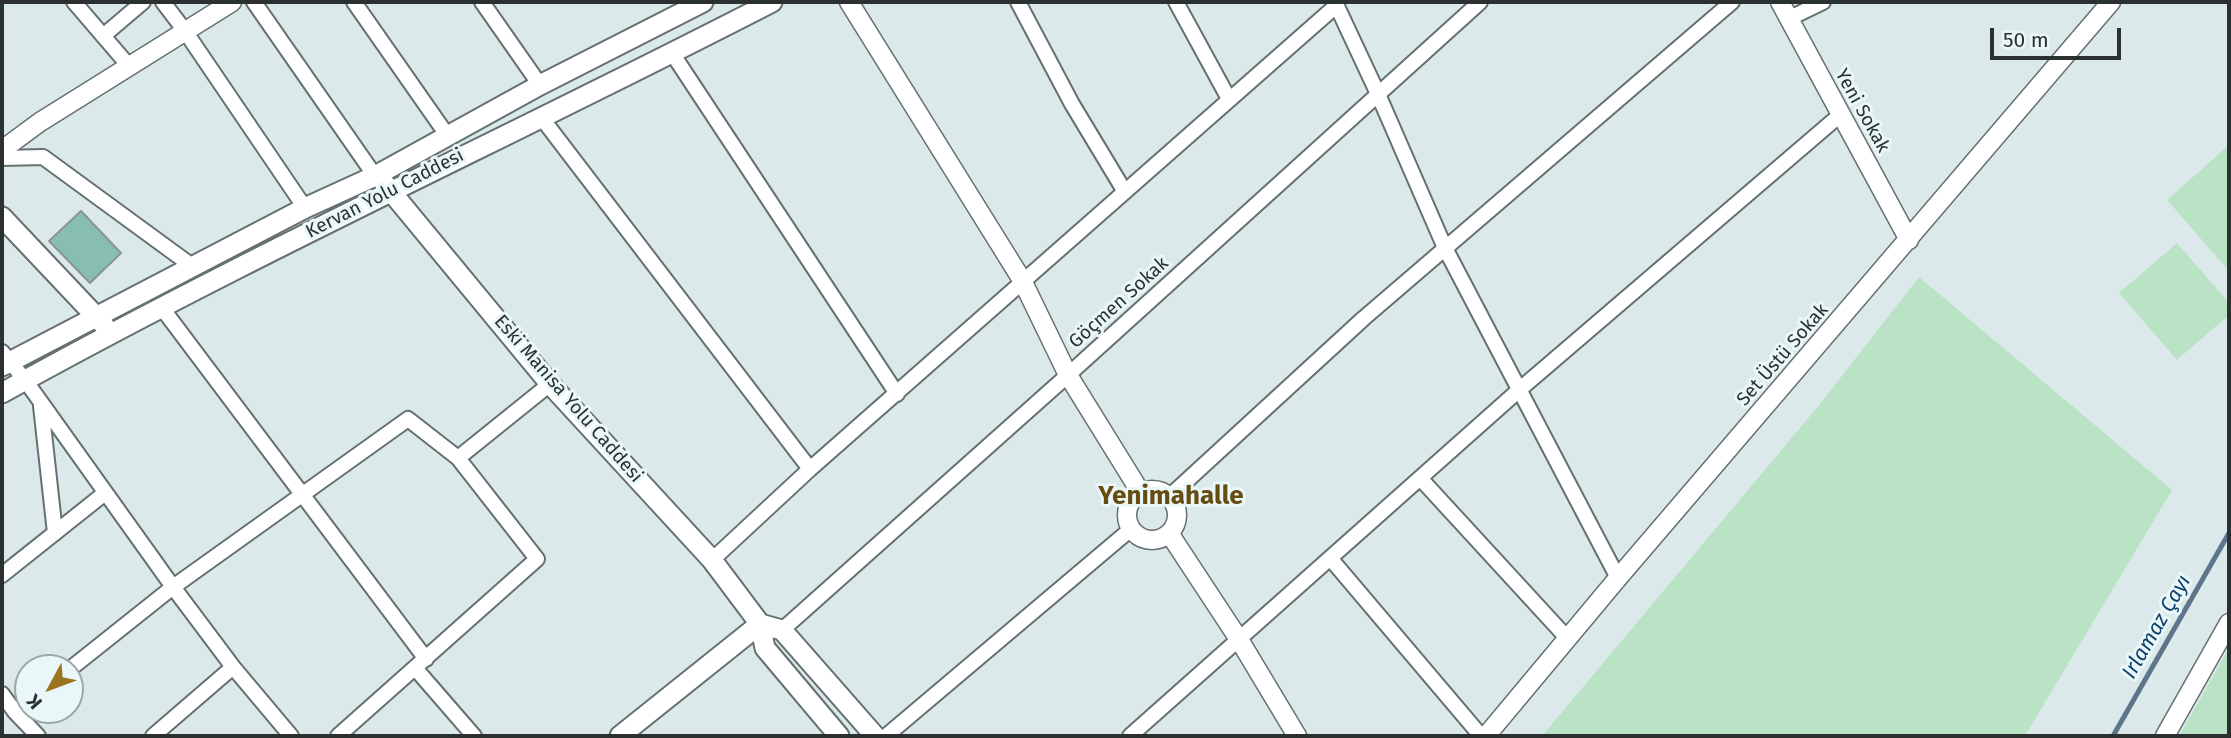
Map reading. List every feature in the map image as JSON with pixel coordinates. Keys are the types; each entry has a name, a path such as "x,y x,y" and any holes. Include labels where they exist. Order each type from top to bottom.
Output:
{"main road":[{"name":"Kervan Yolu Caddesi","path":"5,360 305,208 375,176 540,85 703,2"},
{"name":"Kervan Yolu Caddesi","path":"2,393 110,334 391,190 772,2"},
{"name":"Eski Manisa Yolu Caddesi","path":"375,176 391,190 550,384 712,560 760,624 765,648 839,736"},
{"path":"2,217 97,315 110,334"},
{"path":"620,736 760,624 782,630 875,736"}],"street":[{"path":"74,2 129,66"},
{"path":"103,36 143,2"},
{"path":"163,2 305,208"},
{"path":"2,150 40,122 232,2"},
{"path":"254,2 375,176"},
{"path":"354,2 447,135"},
{"path":"482,2 540,85"},
{"path":"849,2 1022,280 1068,375 1141,493"},
{"path":"1018,2 1072,104 1125,192"},
{"path":"1176,2 1229,99"},
{"name":"Göçmen Sokak","path":"782,630 1480,2"},
{"path":"1169,497 1445,248 1732,2"},
{"name":"Yeni Sokak","path":"1780,2 1909,240"},
{"path":"1788,19 1823,2"},
{"name":"Set Üstü Sokak","path":"1486,736 2111,2"},
{"path":"712,560 1022,280 1336,4 1445,248 1618,578"},
{"path":"672,53 897,394"},
{"path":"1130,736 1240,641 1519,390 1840,115"},
{"path":"541,117 810,469"},
{"path":"2,158 43,157 192,267"},
{"path":"162,308 302,494 474,736"},
{"path":"5,360 25,380 233,667 291,736"},
{"path":"458,458 550,384"},
{"path":"41,404 55,533"},
{"path":"84,658 173,587 408,419 458,458 537,559 338,736"},
{"path":"1420,478 1567,639"},
{"path":"1156,491 1169,497 1177,515 1169,533 1160,539 1150,540 1139,536 1132,529 1127,513 1129,505 1141,493 1156,491"},
{"path":"2,575 105,493"},
{"path":"886,736 1132,529"},
{"path":"1169,533 1240,641 1297,736"},
{"path":"1330,558 1480,736"},
{"path":"2165,736 2229,623"},
{"path":"153,736 233,667"},
{"path":"2,694 14,711"}],"green space":[{"path":"2229,145 2229,271 2167,200"},
{"path":"2177,243 2229,303 2229,315 2177,360 2119,293"},
{"path":"1919,277 2172,490 2025,736 1542,736 1820,404"},
{"path":"2229,648 2229,736 2179,736"}],"building":[{"path":"81,211 121,253 90,283 49,241"}],"waterway":[{"name":"Irlamaz Çayı","path":"2113,736 2229,533"}],"district":[{"name":"Yenimahalle","path":"1171,497"}]}
